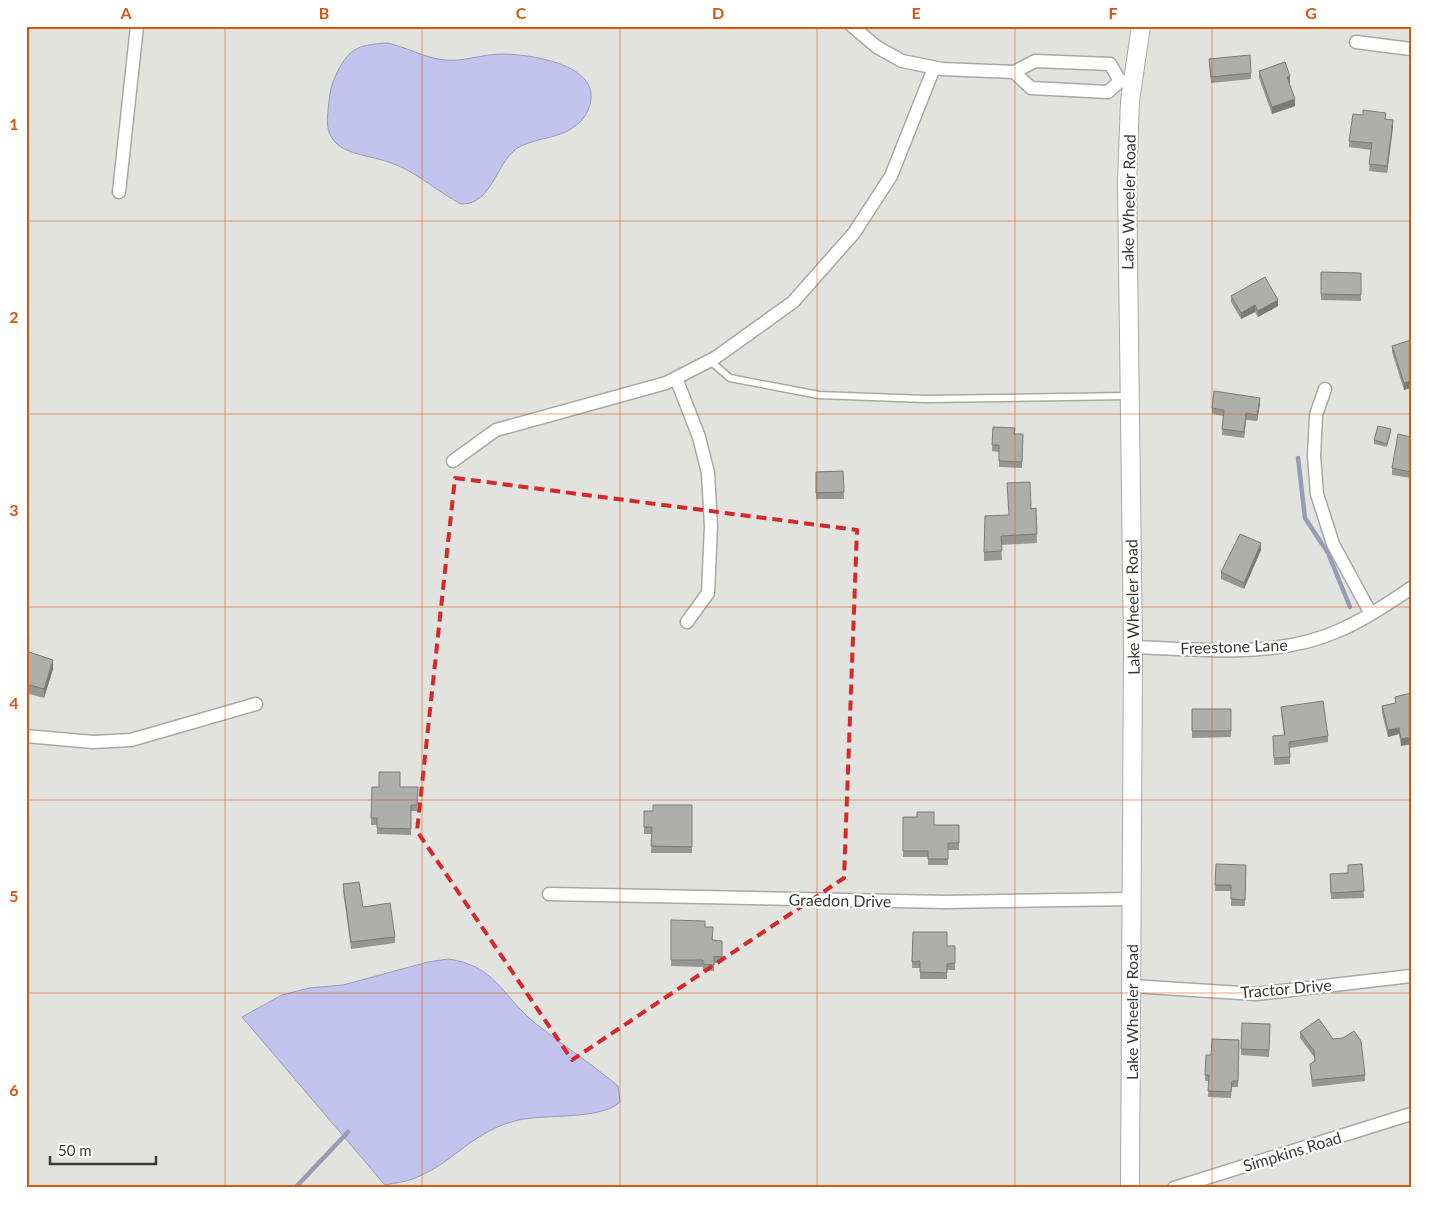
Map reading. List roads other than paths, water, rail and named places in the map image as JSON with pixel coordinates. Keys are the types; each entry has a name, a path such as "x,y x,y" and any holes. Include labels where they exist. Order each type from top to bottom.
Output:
{"street":[{"path":"119,192 137,26"},
{"path":"852,26 877,48 902,60 934,68 1014,72 1035,61 1110,64 1126,82 1108,92 1031,88 1014,72"},
{"name":"Lake Wheeler Road","path":"1130,1188 1133,647 1126,82 1141,26"},
{"path":"1356,42 1411,49"},
{"path":"453,461 496,430 666,383 709,360 793,302 854,233 891,176 934,68"},
{"path":"676,378 699,437 706,464 711,526 708,593 687,622"},
{"path":"1325,389 1316,415 1314,456 1317,494 1333,544 1371,614"},
{"name":"Freestone Lane","path":"1133,647 1245,649 1291,645 1337,632 1371,614 1411,588"},
{"path":"26,736 93,742 132,740 203,719 232,713 256,704"},
{"name":"Graedon Drive","path":"549,894 944,902 1131,899"},
{"name":"Tractor Drive","path":"1132,986 1256,994 1411,976"},
{"name":"Simpkins Road","path":"1174,1188 1411,1114"}],"lane":[{"path":"709,360 730,378 784,390 829,395 925,399 1129,396"}],"water":[{"path":"387,43 445,60 513,54 557,63 571,69 582,77 589,87 591,99 589,107 581,121 568,131 528,143 513,152 481,197 472,202 461,204 407,170 386,161 349,151 339,146 332,138 328,127 329,103 332,85 344,60 349,54 360,47"},
{"path":"448,959 464,962 477,968 497,983 535,1023 618,1086 620,1102 600,1112 572,1116 530,1118 503,1125 476,1139 429,1172 415,1178 385,1185 242,1017 282,995 309,988 343,985 428,962"}],"waterway":[{"path":"1298,458 1305,518 1328,553 1350,607"},
{"path":"295,1188 348,1132"}]}
